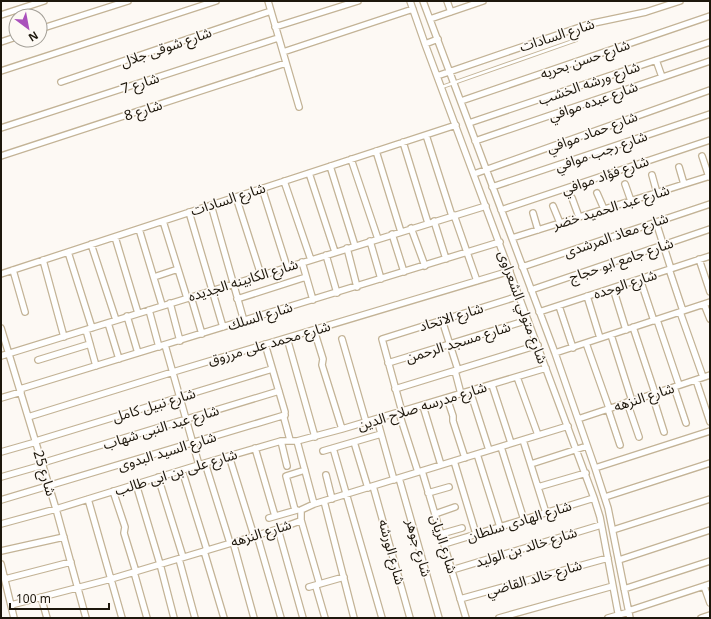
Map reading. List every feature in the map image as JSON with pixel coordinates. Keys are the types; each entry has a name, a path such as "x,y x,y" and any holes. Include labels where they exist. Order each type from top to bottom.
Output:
{"street":[{"path":"1,15 44,1"},
{"path":"48,27 128,1"},
{"path":"1,71 216,1"},
{"path":"275,27 358,1"},
{"name":"شارع متولي الشعراوى","path":"410,1 576,450 586,473 601,525 618,616"},
{"name":"شارع متولي الشعراوى","path":"423,1 555,353 605,497 613,530 629,614"},
{"path":"447,1 451,12"},
{"path":"430,19 481,1"},
{"name":"شارع السادات","path":"437,76 589,24 646,12 680,1"},
{"path":"270,2 278,38 299,107"},
{"path":"283,52 413,9"},
{"name":"شارع شوقى جلال","path":"60,82 271,11"},
{"name":"شارع حسن بحريه","path":"461,102 710,16"},
{"name":"شارع 7","path":"1,128 278,38"},
{"path":"425,44 438,39"},
{"name":"شارع ورشه الخشب","path":"469,123 710,42"},
{"path":"656,60 662,77"},
{"name":"شارع عبده موافي","path":"475,141 710,61"},
{"name":"شارع 8","path":"1,156 286,63"},
{"name":"شارع حماد موافي","path":"474,174 710,90"},
{"name":"شارع رجب موافي","path":"492,187 710,114"},
{"name":"شارع السادات","path":"1,274 456,125"},
{"path":"426,134 477,281"},
{"name":"شارع فؤاد موافي","path":"501,210 710,140"},
{"path":"403,142 431,222 446,259"},
{"path":"376,151 401,232"},
{"path":"702,156 709,176"},
{"path":"351,159 378,239"},
{"path":"330,166 355,246"},
{"path":"679,168 684,184"},
{"path":"309,173 335,252"},
{"path":"652,175 657,193"},
{"name":"شارع عبد الحميد خضر","path":"512,238 709,176"},
{"path":"284,181 311,260"},
{"path":"625,184 631,201"},
{"path":"262,188 287,267"},
{"path":"597,193 604,209"},
{"path":"236,197 261,275"},
{"path":"572,198 579,217"},
{"name":"شارع معاذ المرشدى","path":"522,267 710,204"},
{"path":"211,205 244,321"},
{"name":"شارع الكابينه الجديده","path":"1,356 486,206"},
{"path":"554,206 560,223"},
{"path":"189,212 223,327"},
{"path":"533,213 538,230"},
{"path":"164,221 178,269 202,334"},
{"path":"656,222 681,312 703,377"},
{"path":"411,228 425,266"},
{"path":"139,229 162,306"},
{"name":"شارع جامع ابو حجاج","path":"531,290 710,229"},
{"path":"392,234 404,272"},
{"path":"115,237 138,313"},
{"path":"370,241 381,279"},
{"name":"شارع السلك","path":"1,398 96,366 500,242"},
{"path":"91,244 116,320"},
{"path":"347,248 358,286"},
{"path":"68,252 89,329 90,344 96,366"},
{"path":"326,255 337,293"},
{"name":"شارع الوحده","path":"539,312 710,256"},
{"path":"699,259 710,292"},
{"path":"43,260 64,337"},
{"path":"302,262 313,300"},
{"path":"154,277 178,269"},
{"path":"13,270 26,312"},
{"name":"شارع محمد على مرزوق","path":"28,417 510,271"},
{"path":"237,299 306,278"},
{"path":"640,279 655,320 686,423"},
{"path":"613,288 626,330"},
{"name":"شارع الاتحاد","path":"383,337 519,296"},
{"path":"587,296 600,338"},
{"path":"555,353 710,302"},
{"path":"170,303 180,340"},
{"path":"704,304 710,320"},
{"path":"559,306 572,348"},
{"path":"149,310 173,372 199,464"},
{"path":"127,316 138,353"},
{"path":"442,320 450,344 462,394"},
{"name":"شارع مسجد الرحمن","path":"388,363 528,320"},
{"path":"108,323 119,359"},
{"name":"شارع 25","path":"1,328 50,486 86,618"},
{"path":"634,328 664,432"},
{"path":"314,330 323,359 322,365 342,429"},
{"path":"611,335 639,437"},
{"name":"شارع الريان","path":"383,337 381,341 400,412 435,514 466,618"},
{"path":"287,338 315,437"},
{"path":"342,339 366,422"},
{"path":"586,343 620,445"},
{"path":"38,360 90,344"},
{"path":"265,344 279,391 290,440"},
{"path":"395,389 538,345"},
{"name":"شارع مدرسه صلاح الدين","path":"298,441 423,406 546,368"},
{"name":"شارع نبيل كامل","path":"1,452 272,369"},
{"name":"شارع النزهه","path":"578,419 710,375"},
{"path":"517,377 538,435"},
{"path":"696,380 710,422"},
{"path":"492,385 511,443"},
{"name":"شارع عبد النبى شهاب","path":"1,477 279,391"},
{"path":"470,392 489,450"},
{"path":"447,398 465,458"},
{"path":"423,406 441,465"},
{"name":"شارع السيد البدوى","path":"1,500 285,415"},
{"name":"شارع جوهر","path":"377,419 397,479 439,618"},
{"name":"شارع النزهه","path":"11,605 111,579 256,536 300,521 298,510 314,504 568,426"},
{"path":"595,468 710,431"},
{"path":"323,451 381,434"},
{"name":"شارع على بن ابى طالب","path":"1,524 56,509 205,462 255,448 290,440 298,441"},
{"path":"523,440 546,513"},
{"path":"298,441 314,504"},
{"path":"281,442 287,466"},
{"name":"شارع الورشه","path":"354,442 371,487 410,618"},
{"path":"531,464 587,446"},
{"path":"501,447 524,520"},
{"path":"255,448 272,517 298,510 286,476 305,470"},
{"path":"333,448 382,618"},
{"path":"477,454 500,527"},
{"path":"229,456 256,536 281,618"},
{"path":"454,461 476,534"},
{"path":"205,462 232,543 254,618"},
{"path":"605,497 710,463"},
{"path":"182,470 224,618"},
{"path":"538,487 586,473"},
{"path":"326,475 332,499"},
{"path":"158,477 181,558 194,618"},
{"path":"136,484 160,564 174,618"},
{"path":"428,493 449,487"},
{"path":"114,491 125,527 124,533 147,618"},
{"name":"شارع الهادى سلطان","path":"444,544 594,498"},
{"path":"613,530 710,498"},
{"path":"88,499 122,618"},
{"path":"324,501 344,577 343,580 354,618"},
{"path":"435,514 455,507"},
{"path":"301,520 319,582 316,587 325,618"},
{"name":"شارع خالد بن الوليد","path":"452,570 601,525"},
{"path":"278,528 303,618"},
{"path":"441,534 462,528"},
{"path":"619,560 710,530"},
{"path":"1,551 64,537"},
{"name":"شارع خالد القاضي","path":"460,599 608,558"},
{"path":"624,589 710,560"},
{"path":"5,578 71,562"},
{"path":"1,564 14,618"},
{"path":"309,587 344,577"},
{"path":"608,618 629,614 707,585 710,603"},
{"path":"499,618 613,586"},
{"path":"41,597 47,618"},
{"path":"701,618 710,615"}],"lane":[{"path":"442,88 576,40"}]}
